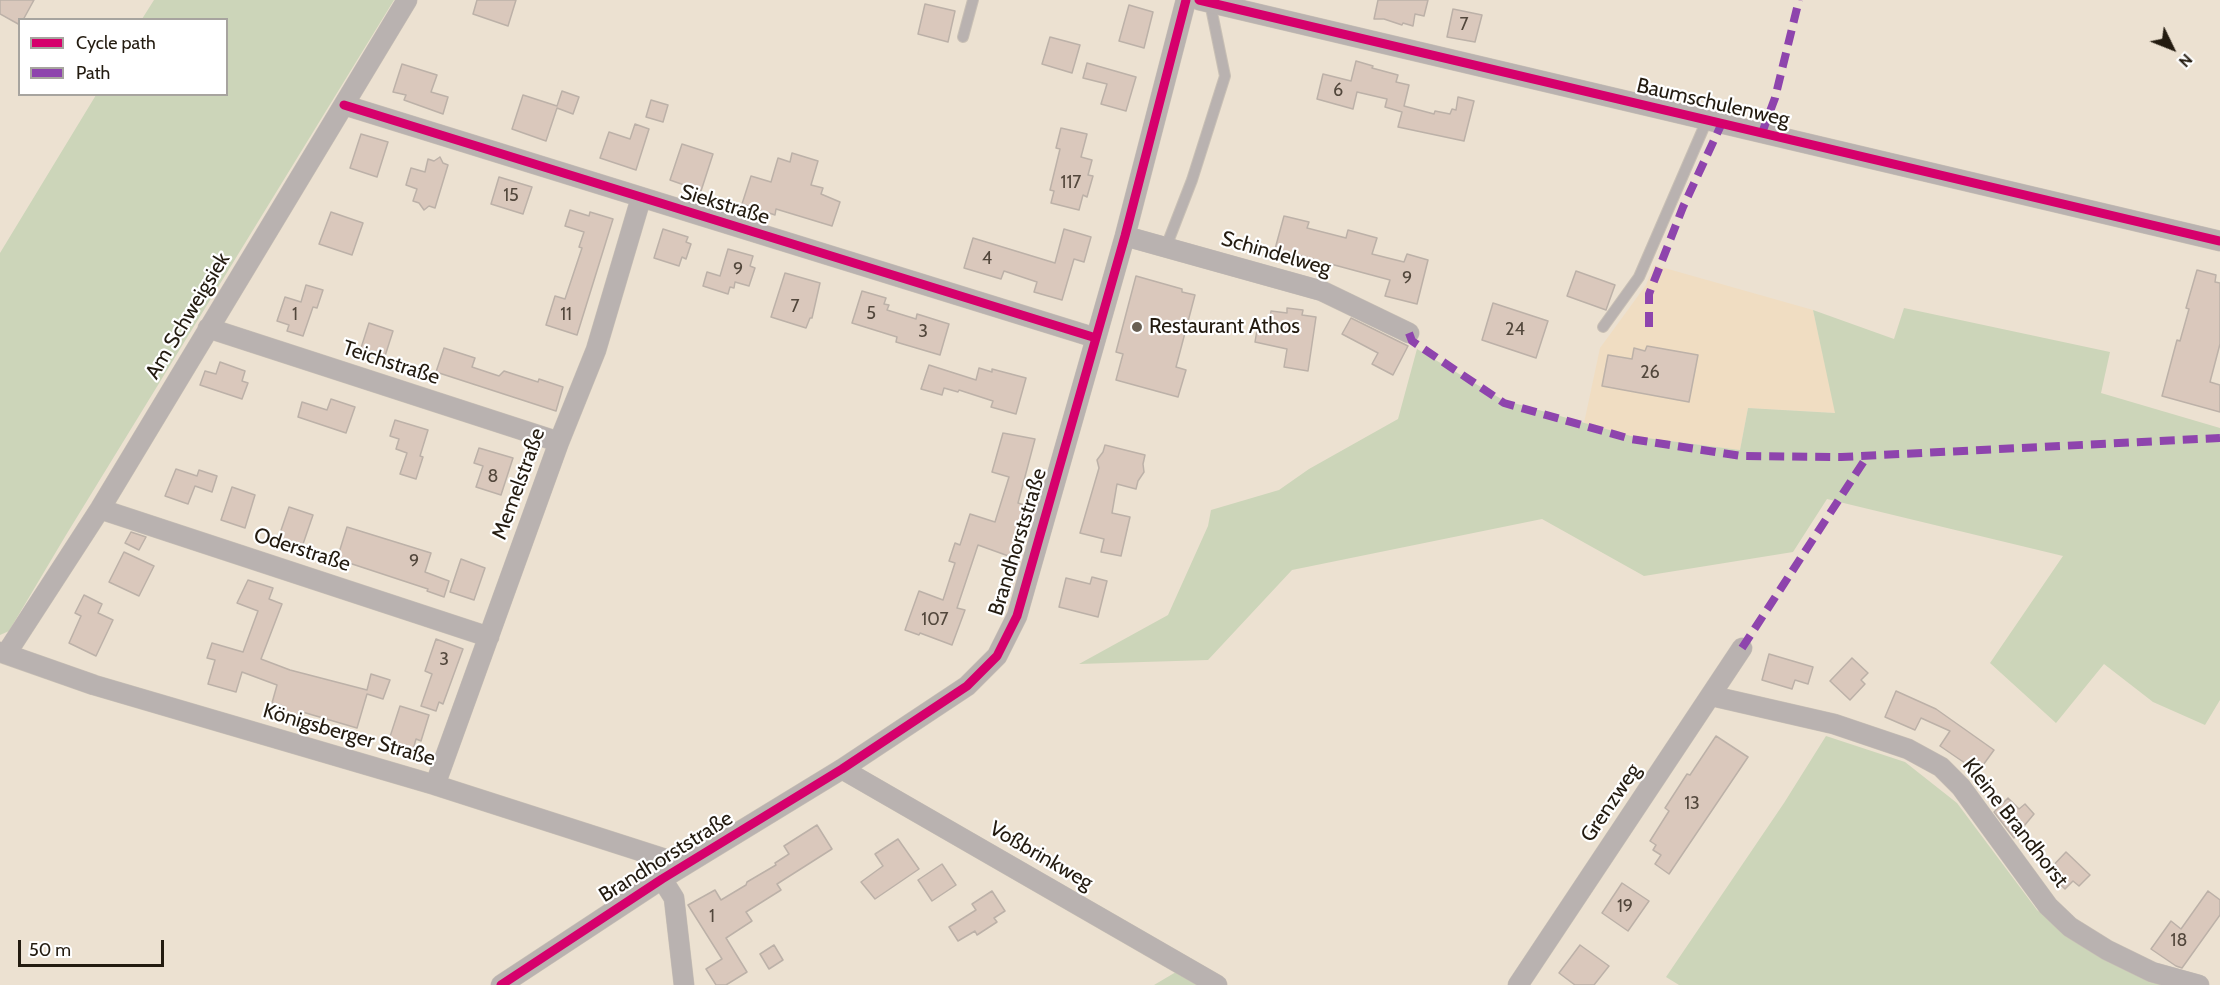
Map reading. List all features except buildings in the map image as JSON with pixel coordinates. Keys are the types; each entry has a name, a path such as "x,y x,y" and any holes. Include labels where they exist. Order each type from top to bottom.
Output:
{"street":[{"name":"Am Schweigsiek","path":"3,653 100,509 407,0"},
{"name":"Brandhorststraße","path":"501,985 684,865 842,769 967,686 997,656 1017,616 1125,236 1186,0"},
{"name":"Baumschulenweg","path":"1204,1 2220,241"},
{"name":"Siekstraße","path":"344,105 1096,338"},
{"name":"Memelstraße","path":"435,785 559,442 596,350 642,198"},
{"name":"Schindelweg","path":"1125,236 1322,291 1409,333"},
{"name":"Teichstraße","path":"208,328 559,442"},
{"name":"Oderstraße","path":"100,509 489,637"},
{"name":"Grenzweg","path":"1518,985 1742,648"},
{"name":"Königsberger Straße","path":"3,653 94,685 435,785 684,865"},
{"name":"Kleine Brandhorst","path":"1712,696 1834,724 1908,749 1941,767 1961,787 2048,906 2070,927 2107,950 2152,972 2199,985"},
{"name":"Voßbrinkweg","path":"842,769 1217,985"},
{"path":"662,879 674,898 684,985"}],"lane":[{"path":"963,37 973,0"},
{"path":"1166,248 1192,180 1225,76 1204,1"},
{"path":"1603,327 1639,277 1707,120"}],"shaded area":[{"path":"1654,265 1813,310 1836,413 1748,408 1740,450 1631,436 1584,423 1600,348 1646,285"}],"green space":[{"path":"154,0 394,0 9,631 0,635 0,253 95,96 228,96 228,18 143,18"},
{"path":"1904,308 2110,352 2101,393 2220,428 2220,700 2205,725 2153,702 2104,664 2056,723 1990,663 2063,556 1827,499 1793,552 1644,576 1542,519 1292,570 1208,660 1079,664 1168,615 1208,526 1211,510 1279,490 1309,469 1398,419 1417,349 1503,400 1631,436 1740,450 1748,408 1835,413 1813,310 1894,339"},
{"path":"1826,736 1905,762 1957,803 2037,910 2085,946 2177,985 1679,985 1666,977 1784,803"},
{"path":"1176,972 1200,985 1154,985"}],"marked path":[{"path":"1762,133 1775,98 1799,0"},
{"path":"1649,327 1649,294 1683,207 1722,123"},
{"path":"1409,333 1412,341 1504,403 1631,439 1741,456 1841,457 2220,438"},
{"path":"1742,648 1868,455"}],"cycle path":[{"path":"501,985 662,879 842,769 967,686 997,656 1017,616 1125,236 1186,0"},
{"path":"1199,0 2220,241"},
{"path":"344,105 1096,338"}],"place":[{"name":"Restaurant Athos","path":"1137,327"}]}
